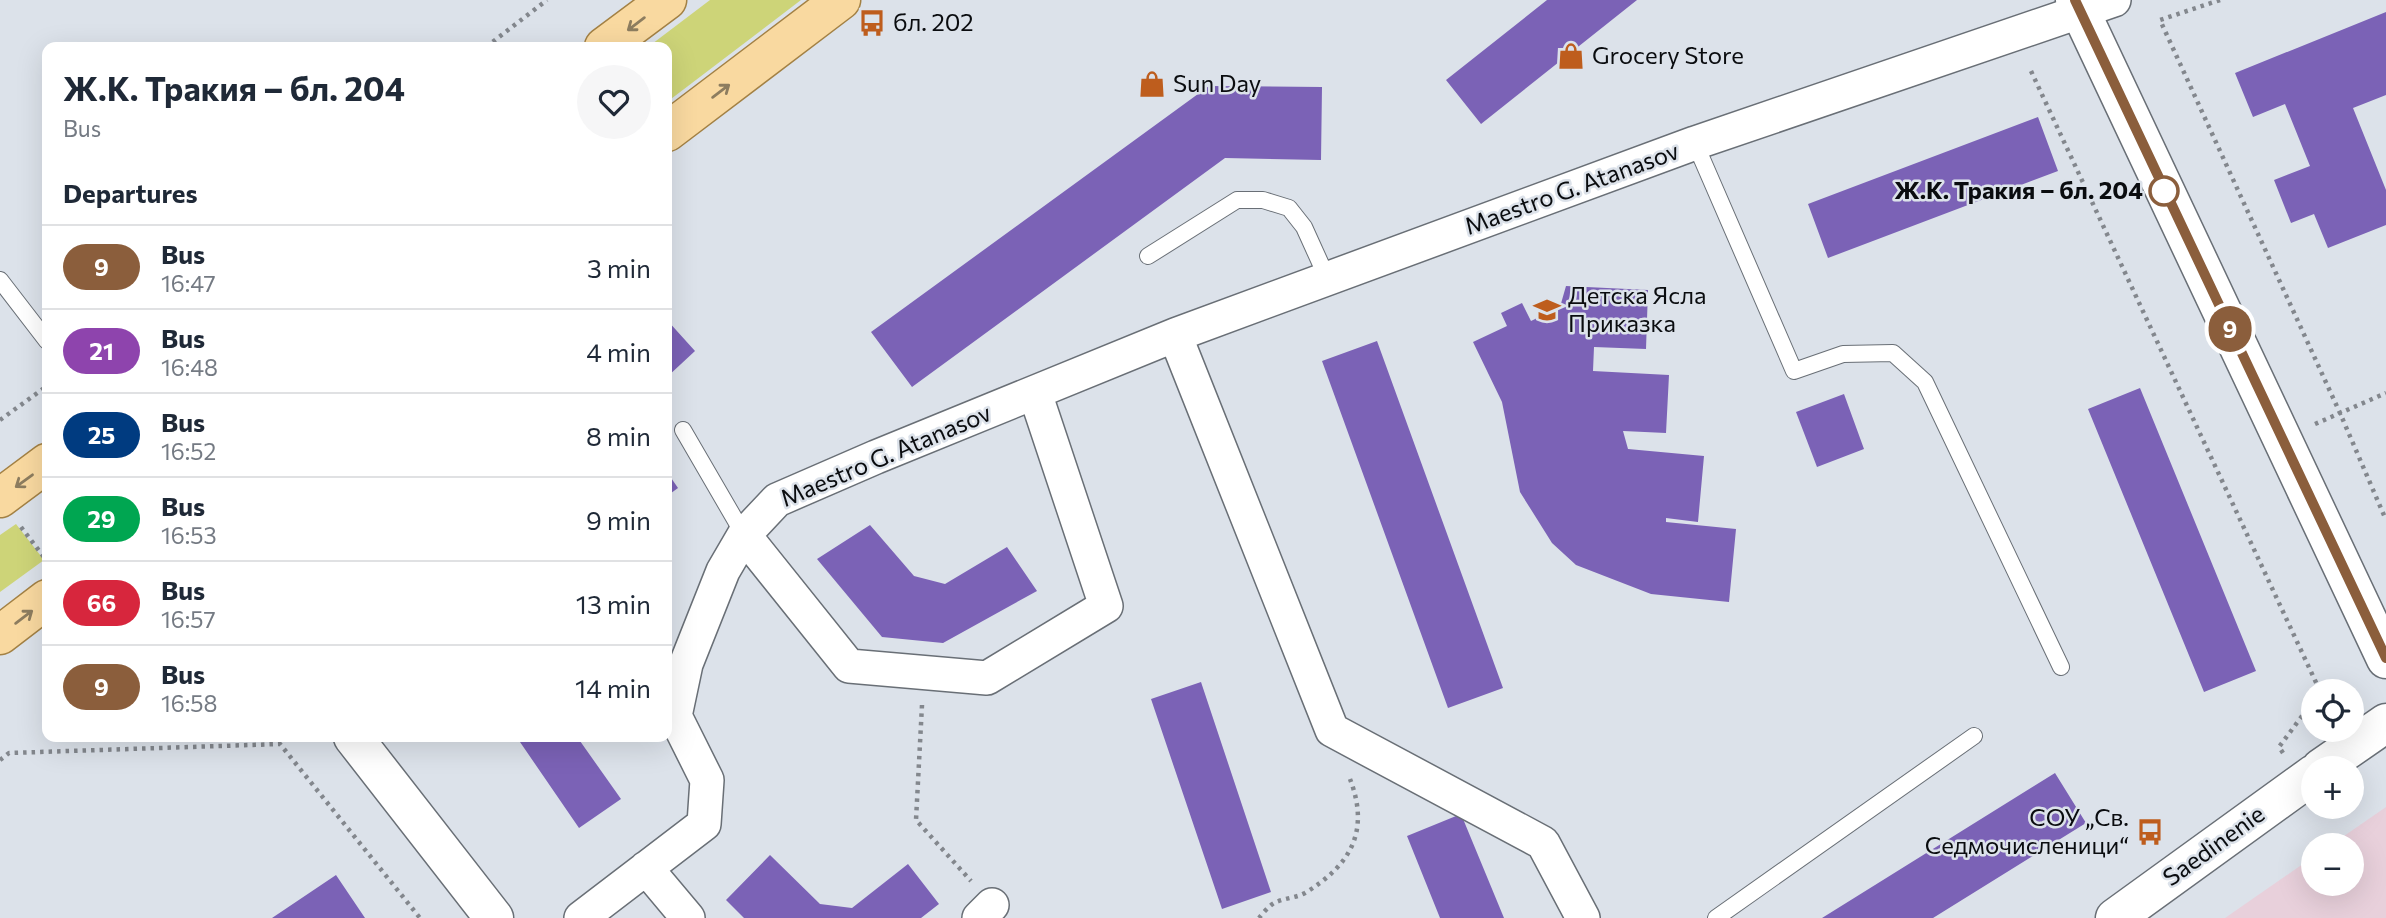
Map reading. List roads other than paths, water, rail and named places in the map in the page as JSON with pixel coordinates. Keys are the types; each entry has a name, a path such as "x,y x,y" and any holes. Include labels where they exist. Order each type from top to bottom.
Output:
{"main road":[{"path":"611,42 667,0"},
{"path":"672,128 841,0"},
{"path":"0,498 42,467"},
{"path":"0,635 42,603"}],"street":[{"name":"Maestro G. Atanasov","path":"581,918 704,824 707,780 675,716 685,664 723,571 744,534 777,500 1175,335 1695,143 2090,4"},
{"path":"2090,4 2282,438 2386,659"},
{"path":"1175,335 1332,730 1543,844 1583,918"},
{"path":"744,534 849,666 987,678 1106,606 1035,393"},
{"path":"2338,756 2386,723"},
{"path":"357,742 494,918"},
{"name":"Saedinenie","path":"2115,918 2301,783"},
{"path":"646,868 688,918"}],"lane":[{"path":"1695,143 1794,370 1843,354 1893,353 1925,382 2061,667"},
{"path":"1147,256 1237,200 1263,200 1289,208 1304,227 1328,279"},
{"path":"0,280 42,335"},
{"path":"683,430 744,534"},
{"path":"1716,918 1974,736"}],"place":[{"name":"бл. 202","path":"872,23"},
{"name":"Grocery Store","path":"1571,56"},
{"name":"Sun Day","path":"1152,84"},
{"name":"Ж.К. Тракия – бл. 204","path":"2164,191"},
{"name":"Детска Ясла Приказка","path":"1547,310"},
{"name":"СОУ „Св. Седмочисленици“","path":"2150,832"}]}
